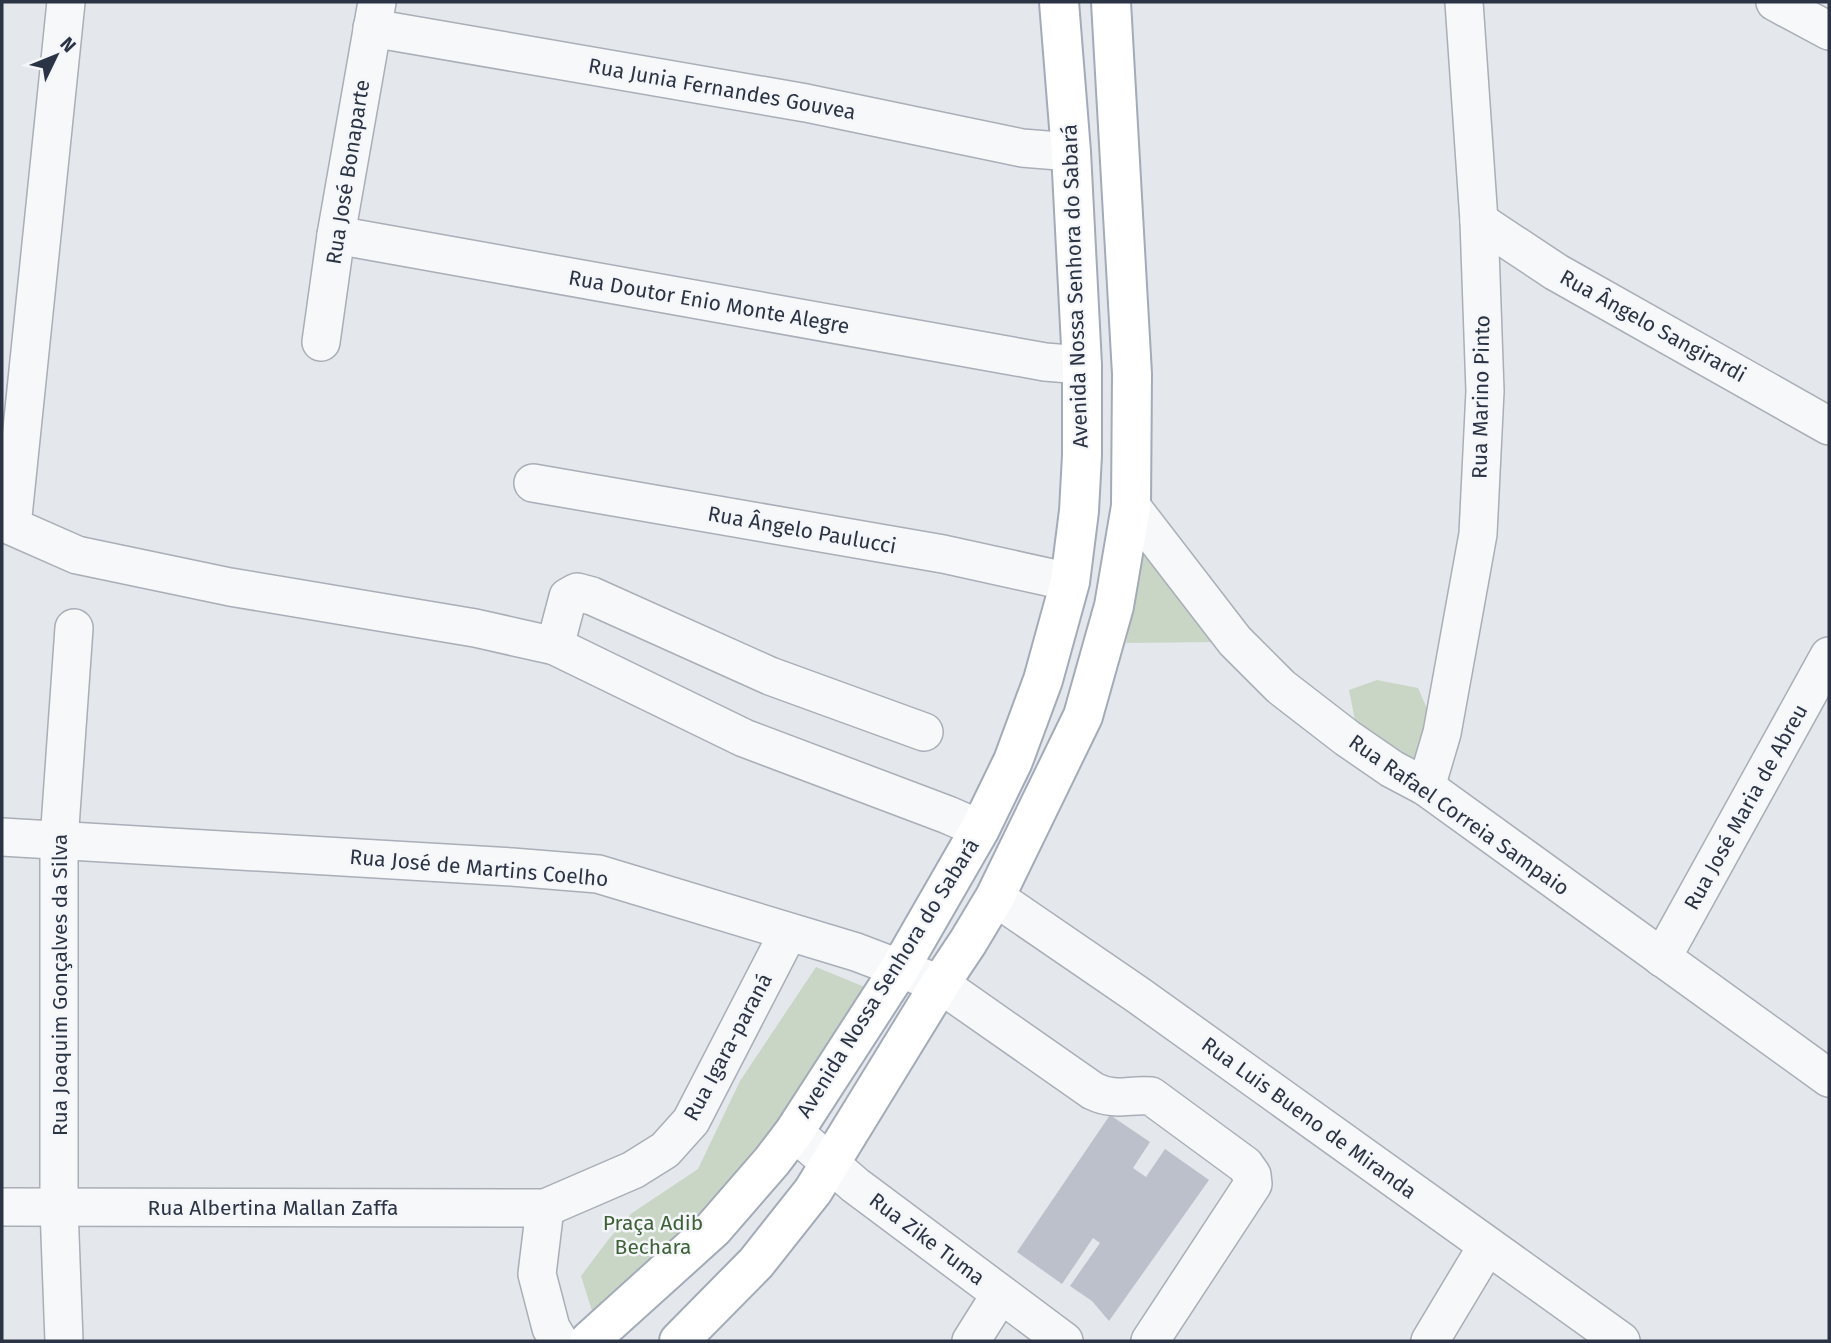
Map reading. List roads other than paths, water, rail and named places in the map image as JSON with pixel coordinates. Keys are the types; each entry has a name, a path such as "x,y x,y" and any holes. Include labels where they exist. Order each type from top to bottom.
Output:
{"main road":[{"name":"Avenida Nossa Senhora do Sabará","path":"589,1341 713,1229 794,1132 900,968 980,829 1013,761 1044,680 1070,582 1079,511 1082,455 1082,365 1071,152 1059,2"},
{"name":"Avenida Nossa Senhora do Sabará","path":"679,1341 756,1262 831,1164 995,897 1083,716 1114,606 1131,506 1132,374 1111,2"}],"street":[{"path":"66,2 7,524 77,555 230,587 475,628 555,646 744,738 980,829"},
{"name":"Rua Marino Pinto","path":"1426,786 1442,733 1478,534 1485,391 1479,221 1464,2"},
{"path":"1775,2 1829,31"},
{"name":"Rua Junia Fernandes Gouvea","path":"374,15 1022,148 1071,152"},
{"name":"Rua José Bonaparte","path":"321,342 374,15"},
{"name":"Rua Ângelo Sangirardi","path":"1479,221 1556,272 1829,426"},
{"name":"Rua Doutor Enio Monte Alegre","path":"337,235 1032,359 1082,365"},
{"name":"Rua Ângelo Paulucci","path":"533,483 943,554 1070,582"},
{"name":"Rua Rafael Correia Sampaio","path":"1131,506 1235,641 1282,687 1347,738 1426,786 1829,1077"},
{"path":"555,646 568,597 578,592 770,676 924,732"},
{"name":"Rua Joaquim Gonçalves da Silva","path":"64,1341 59,1208 59,841 74,628"},
{"name":"Rua José Maria de Abreu","path":"1662,958 1829,656"},
{"name":"Rua José de Martins Coelho","path":"2,837 598,874 856,953 940,984 1106,1098 1151,1096 1245,1165 1252,1175 1253,1184 1150,1341"},
{"name":"Rua Luis Bueno de Miranda","path":"995,897 1138,995 1621,1341"},
{"name":"Rua Igara-paraná","path":"545,1208 633,1170 665,1150 691,1121 788,933"},
{"name":"Rua Zike Tuma","path":"794,1132 855,1185 1064,1341"},
{"name":"Rua Albertina Mallan Zaffa","path":"2,1208 545,1208"},
{"path":"545,1208 537,1274 551,1328 559,1341"},
{"path":"1430,1341 1487,1246"},
{"path":"971,1341 1000,1295"}],"park label":[{"name":"Praça Adib Bechara","path":"653,1235"}]}
